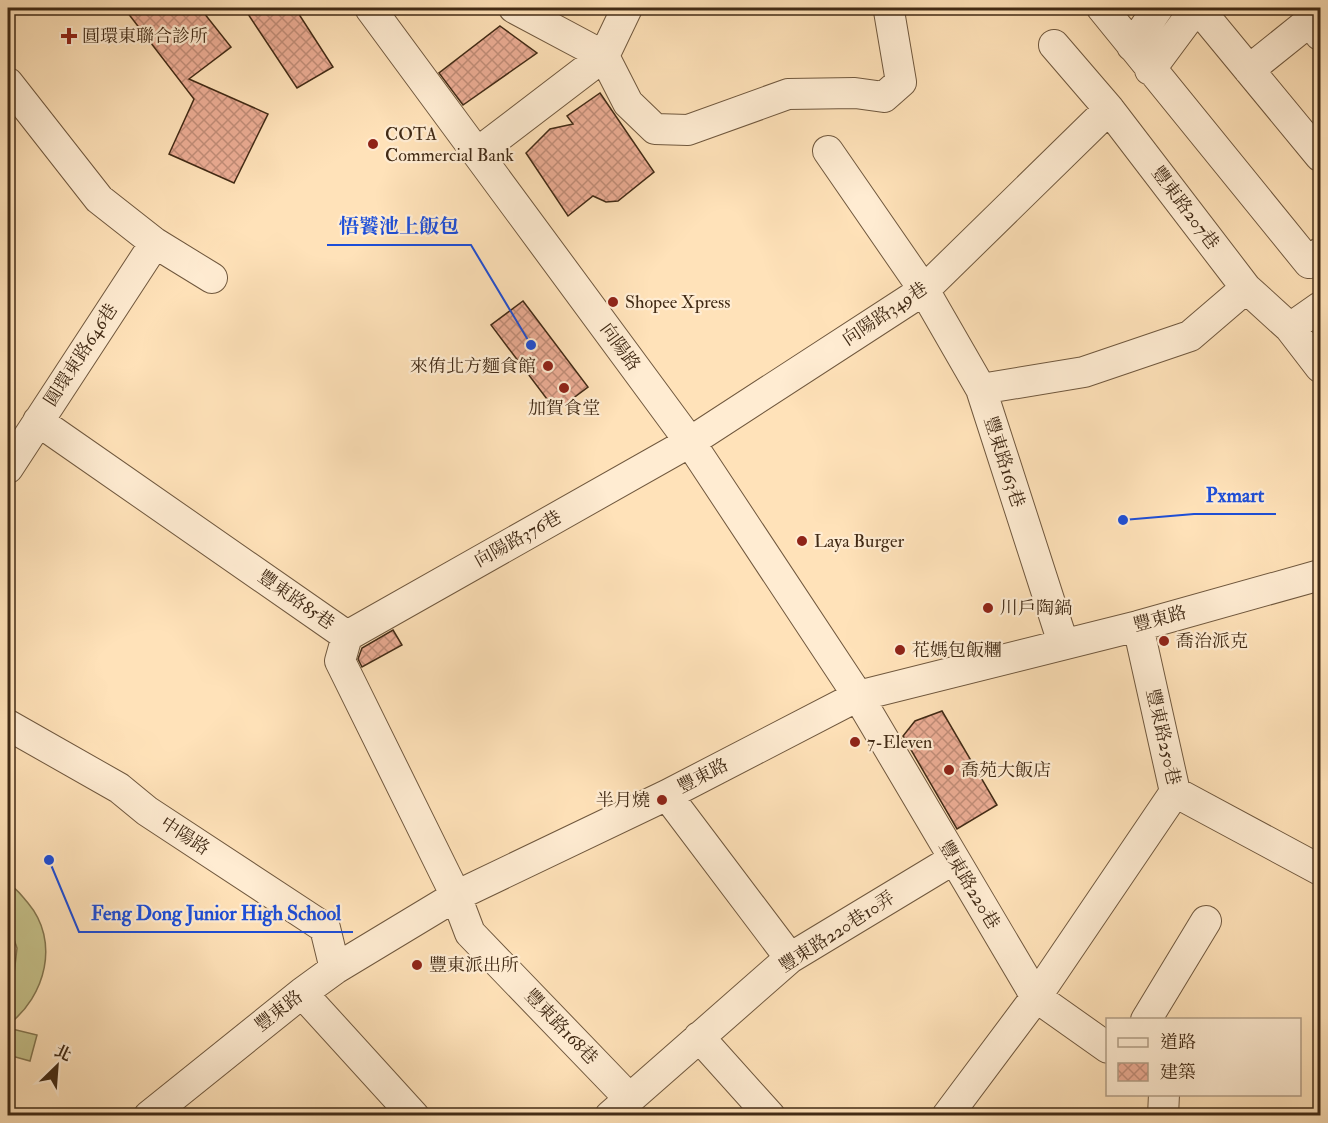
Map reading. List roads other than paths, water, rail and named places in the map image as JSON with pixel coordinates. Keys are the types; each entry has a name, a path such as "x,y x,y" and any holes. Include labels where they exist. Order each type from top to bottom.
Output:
{"street":[{"name":"向陽路","path":"370,8 690,442 858,696"},
{"path":"514,8 604,56 628,103 655,129 688,130 788,94 855,93 884,97 901,82 889,11 892,8"},
{"path":"477,153 604,56 627,8"},
{"path":"1102,8 1150,70 1309,263 1320,253"},
{"path":"1132,46 1158,8"},
{"path":"1150,70 1197,8 1320,156"},
{"path":"1250,70 1310,21 1320,35"},
{"name":"豐東路207巷","path":"1054,45 1109,109 1246,288 1290,328 1320,367"},
{"path":"8,83 99,199 155,243 212,278"},
{"name":"向陽路349巷","path":"690,442 924,290 1109,109"},
{"name":"豐東路163巷","path":"828,151 924,290 981,389 1062,643"},
{"name":"圓環東路646巷","path":"8,468 155,243"},
{"path":"981,389 1084,372 1190,336 1246,288"},
{"path":"1290,328 1320,307"},
{"name":"豐東路85巷","path":"38,421 347,636 340,661 456,896"},
{"name":"向陽路376巷","path":"347,636 690,442"},
{"name":"豐東路","path":"149,1116 302,993 336,969 456,896 667,795 858,696 1062,643 1138,626 1320,575"},
{"name":"豐東路250巷","path":"1138,626 1175,792 1320,870"},
{"name":"豐東路220巷","path":"858,696 1036,997 1106,1047"},
{"name":"中陽路","path":"8,725 119,788 147,811 325,928 336,969"},
{"path":"947,1116 1036,997 1175,792"},
{"path":"667,795 790,958"},
{"name":"豐東路220巷10弄","path":"699,1037 790,958 954,859"},
{"name":"豐東路168巷","path":"456,896 470,933 620,1107 699,1037"},
{"path":"1147,1018 1206,921"},
{"path":"302,993 414,1116"},
{"path":"699,1037 770,1116"},
{"path":"1163,1116 1164,1096"}],"place":[{"name":"圓環東聯合診所","path":"69,36"},
{"name":"COTA Commercial Bank","path":"373,144"},
{"name":"Shopee Xpress","path":"613,302"},
{"name":"悟饕池上飯包","path":"531,345"},
{"name":"來侑北方麵食館","path":"548,366"},
{"name":"加賀食堂","path":"564,388"},
{"name":"Pxmart","path":"1123,520"},
{"name":"Laya Burger","path":"802,541"},
{"name":"川戶陶鍋","path":"988,608"},
{"name":"喬治派克","path":"1164,641"},
{"name":"花媽包飯糰","path":"900,650"},
{"name":"7-Eleven","path":"855,742"},
{"name":"喬苑大飯店","path":"949,770"},
{"name":"半月燒","path":"662,800"},
{"name":"Feng Dong Junior High School","path":"49,860"},
{"name":"豐東派出所","path":"417,965"}]}
